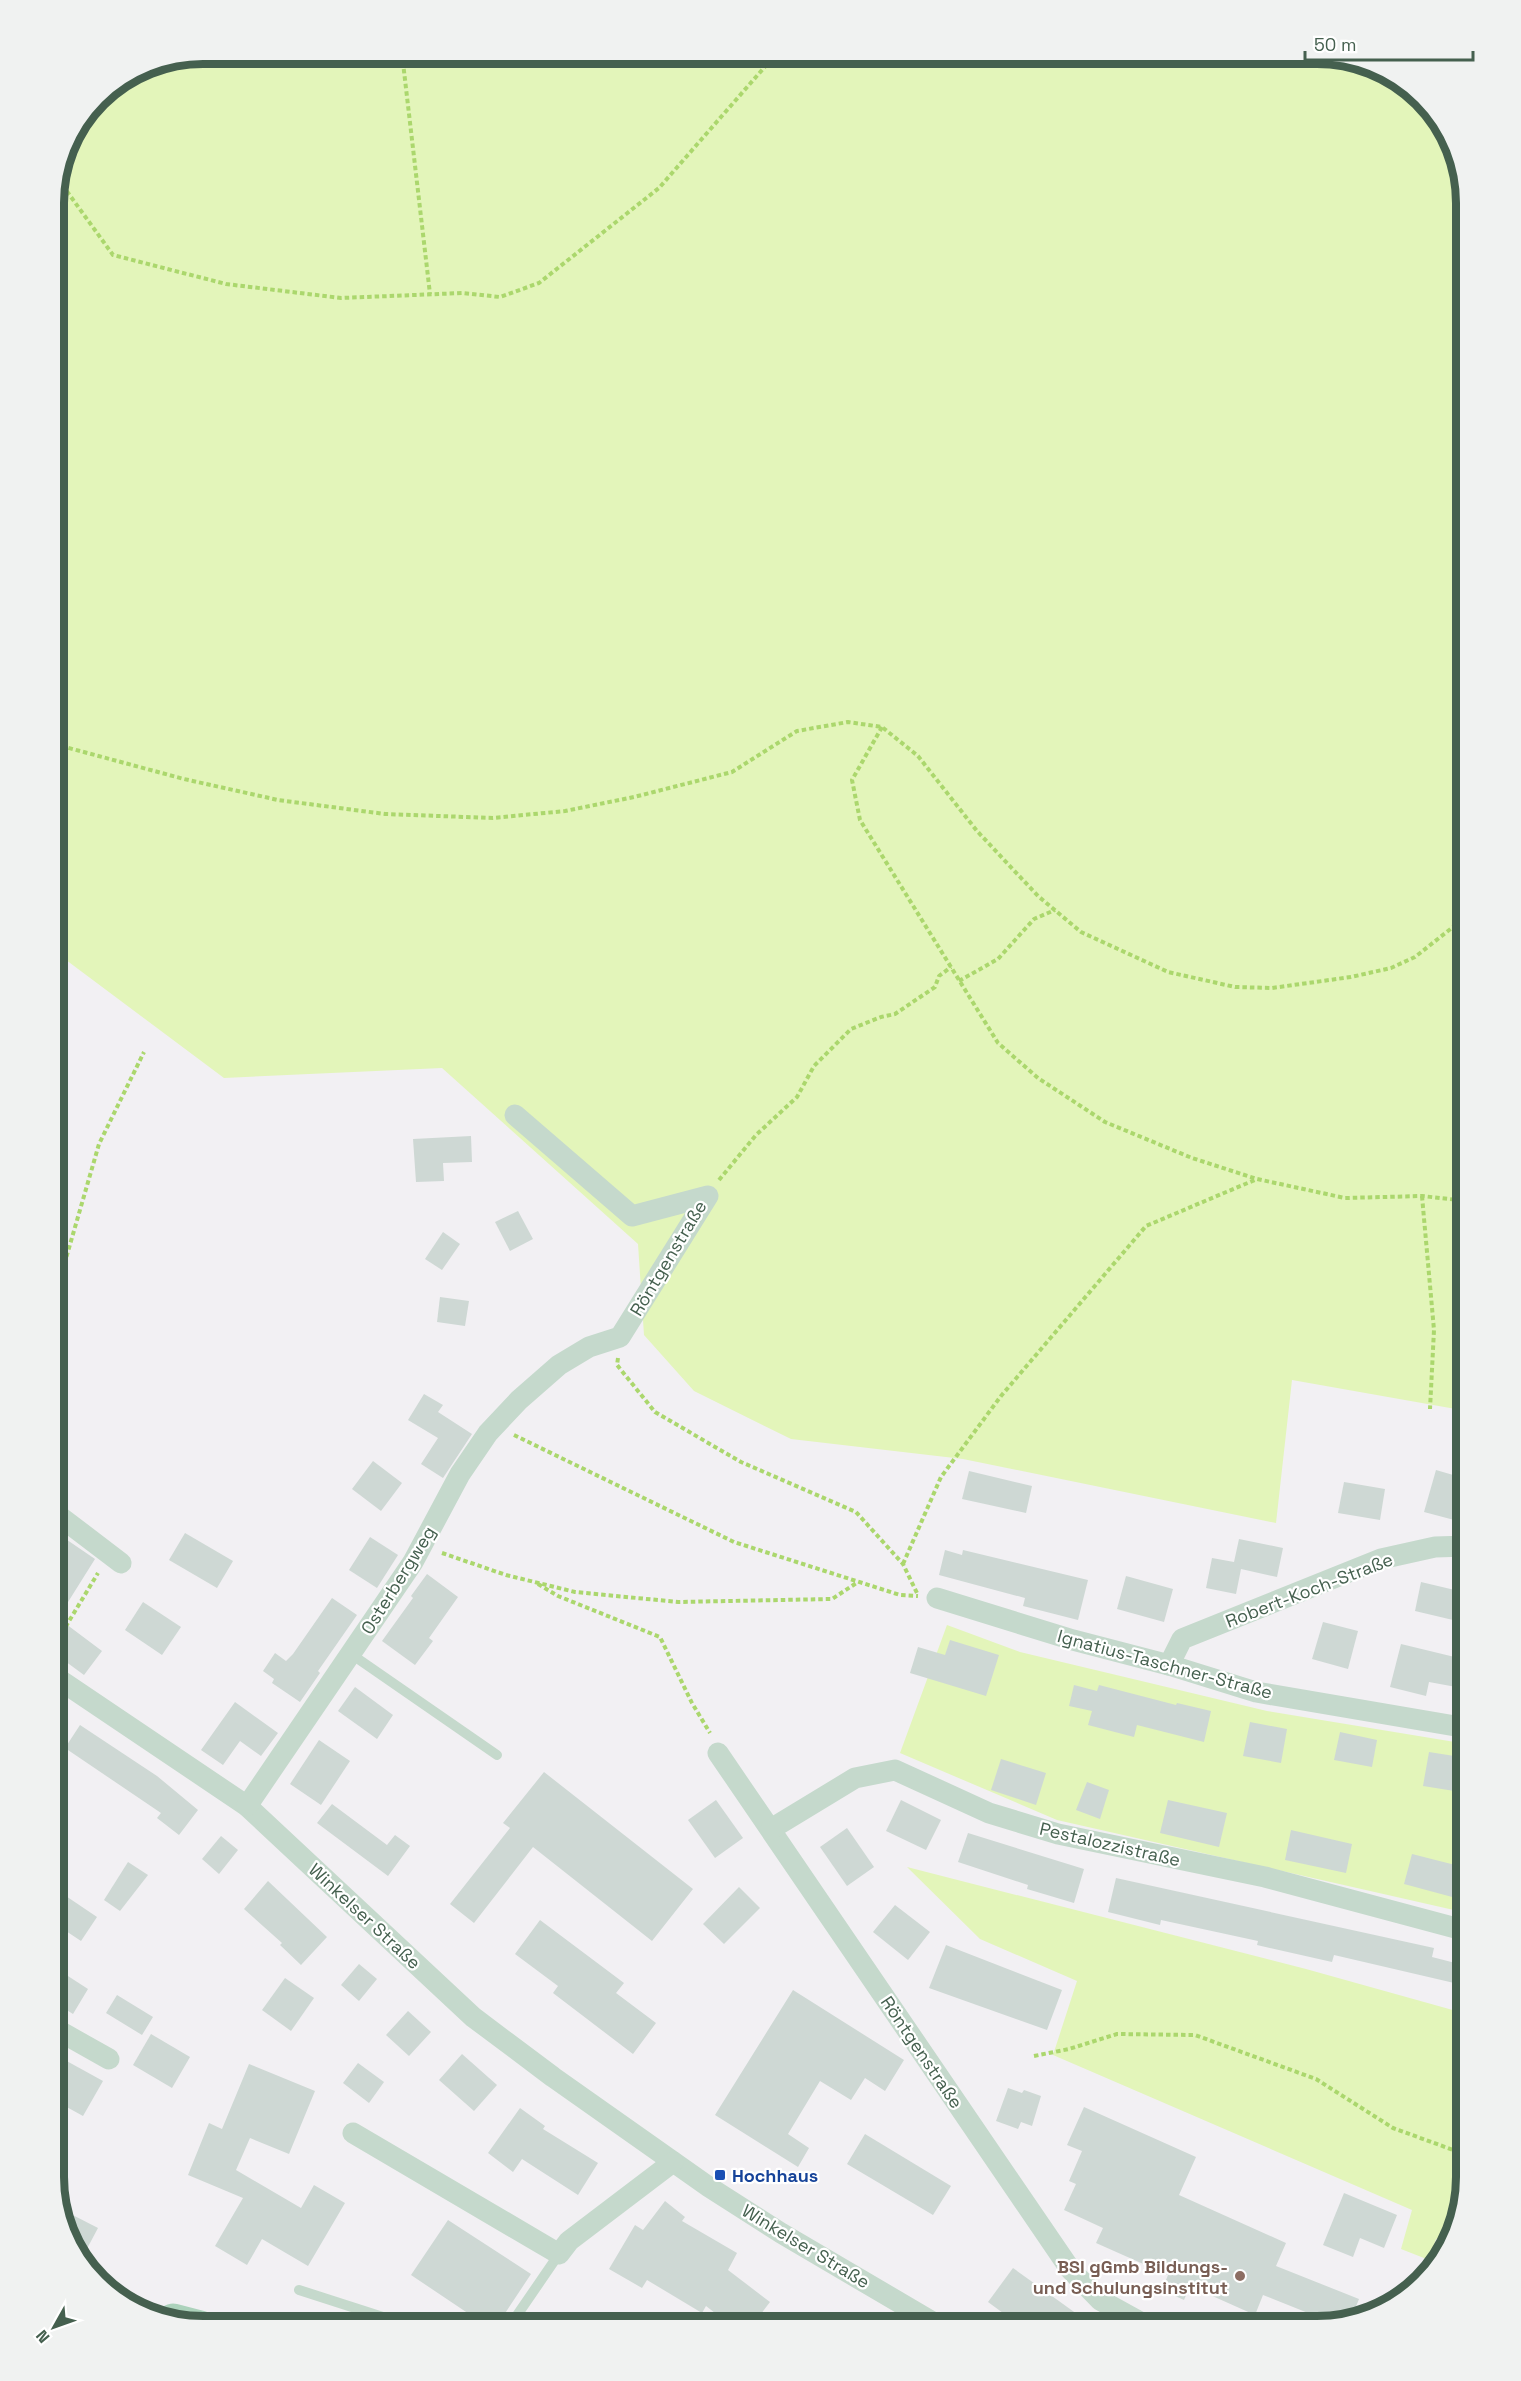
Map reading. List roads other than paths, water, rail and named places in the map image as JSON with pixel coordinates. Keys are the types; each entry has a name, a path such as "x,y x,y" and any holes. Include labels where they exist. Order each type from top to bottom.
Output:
{"street":[{"name":"Röntgenstraße","path":"515,1115 632,1216 708,1196 620,1336 589,1347 559,1365"},
{"name":"Osterbergweg","path":"247,1806 422,1546 460,1474 495,1426 519,1400 559,1365"},
{"path":"64,1520 115,1559"},
{"name":"Robert-Koch-Straße","path":"1169,1665 1182,1639 1381,1559 1435,1547 1456,1546"},
{"name":"Ignatius-Taschner-Straße","path":"928,1597 1256,1692 1456,1726"},
{"name":"Winkelser Straße","path":"64,1683 247,1806 473,2017 552,2078 781,2233 922,2316"},
{"name":"Röntgenstraße","path":"717,1748 1070,2269 1100,2300 1129,2316"},
{"name":"Pestalozzistraße","path":"771,1829 855,1778 895,1770 989,1813 1058,1834 1265,1877 1456,1928"},
{"path":"64,2034 109,2059"},
{"path":"352,2133 559,2254 569,2241 673,2162"}],"lane":[{"path":"351,1654 497,1755"},
{"path":"517,2316 559,2254"},
{"path":"299,2290 380,2316"}],"place":[{"name":"Hochhaus","path":"720,2175"},
{"name":"BSI gGmb Bildungs- und Schulungsinstitut","path":"1240,2276"}]}
